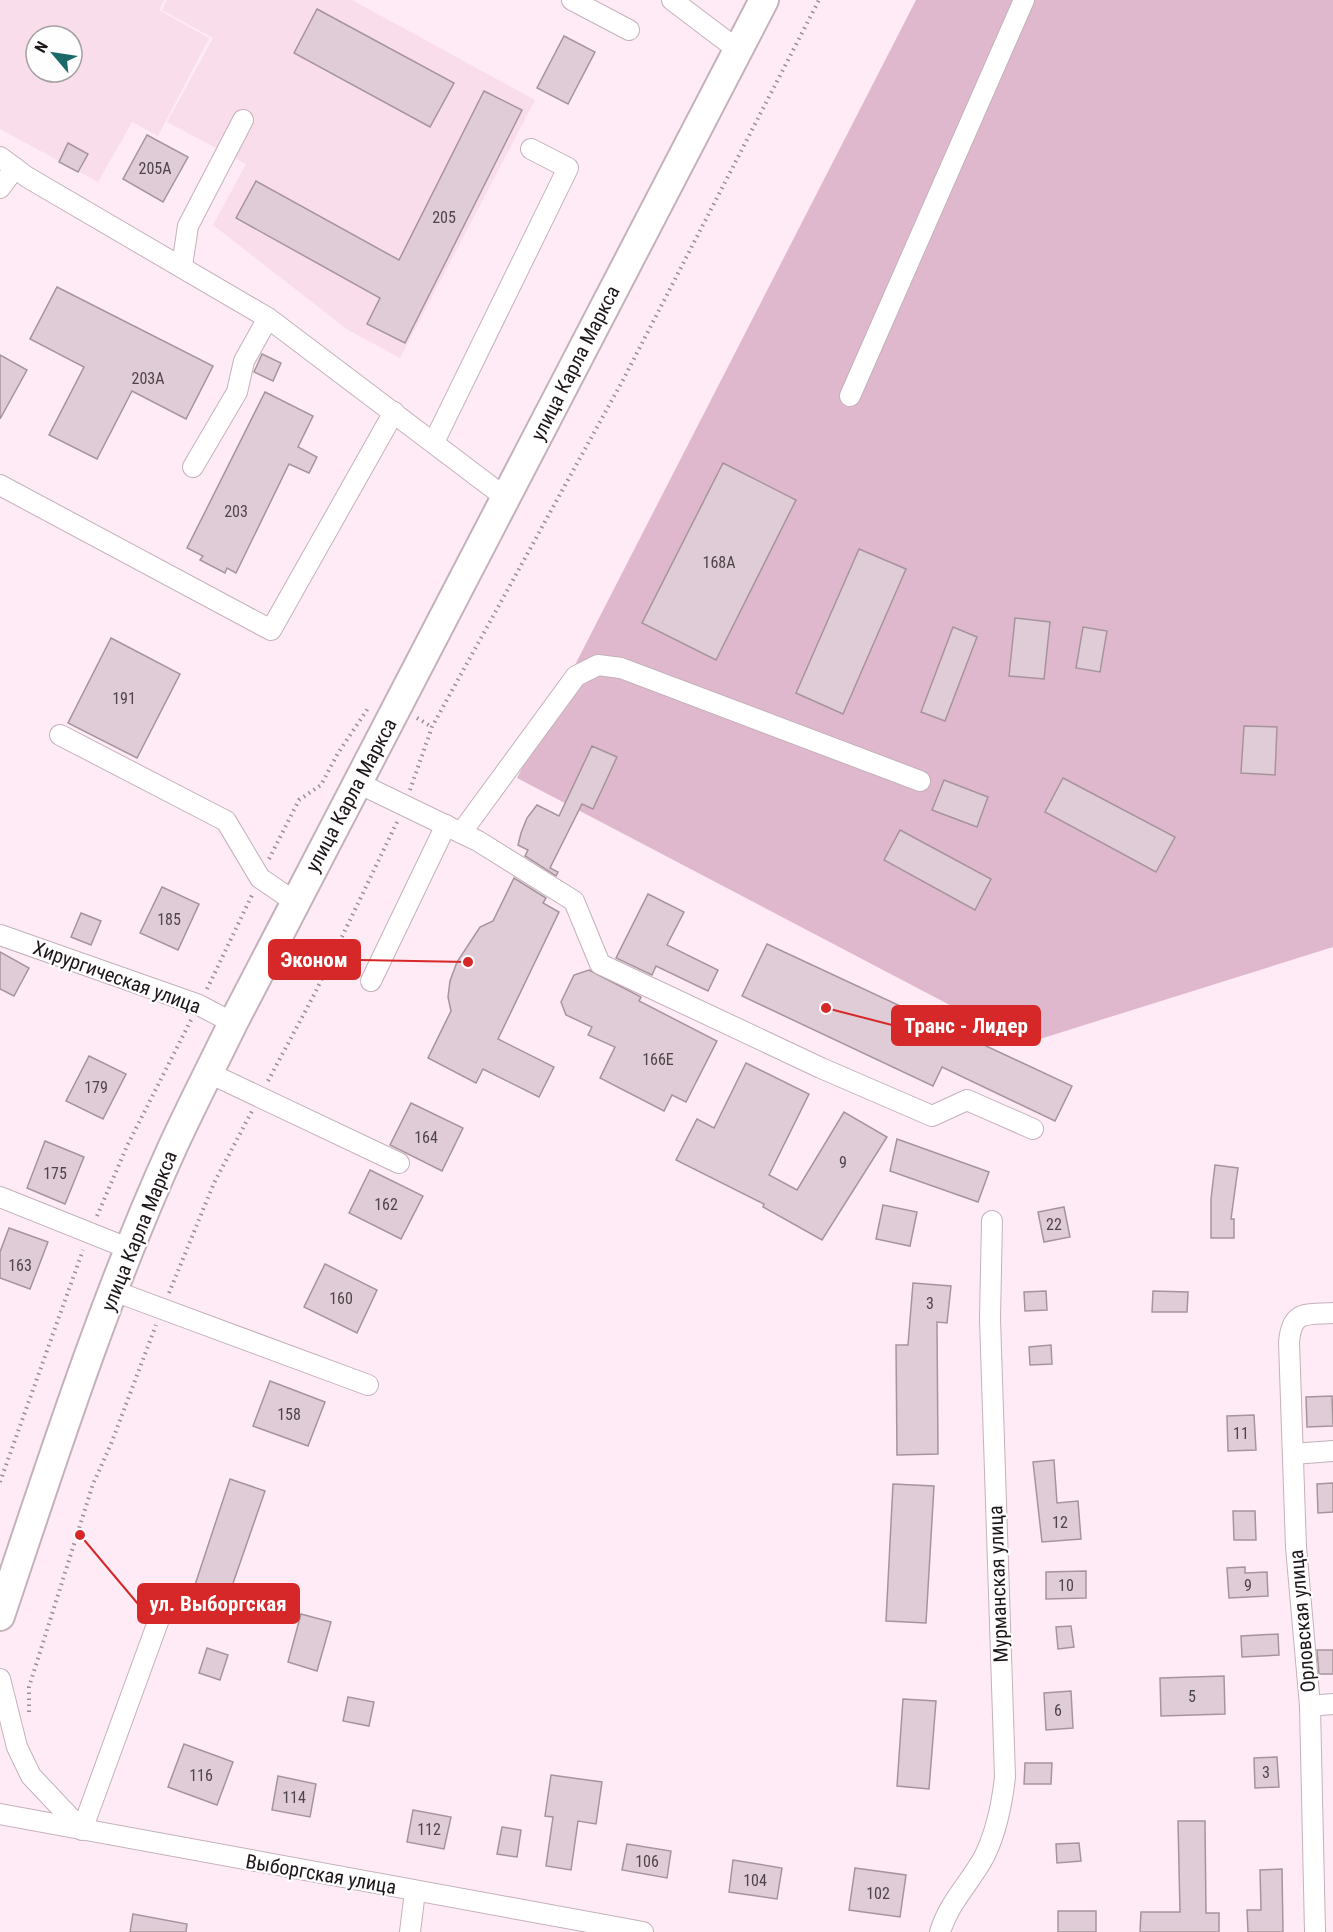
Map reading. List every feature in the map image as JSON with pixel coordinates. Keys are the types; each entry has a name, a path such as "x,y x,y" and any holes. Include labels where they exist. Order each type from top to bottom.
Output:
{"highway":[{"name":"улица Карла Маркса","path":"0,1616 61,1434 130,1249 173,1147 232,1023 358,783 384,705 506,498 764,0"}],"street":[{"path":"572,0 629,30"},
{"path":"672,0 738,50"},
{"path":"850,396 1024,0"},
{"path":"182,266 188,226 243,120"},
{"path":"434,442 568,168 531,149"},
{"path":"0,188 7,163 268,318 506,498"},
{"path":"193,467 237,392 244,361 268,318"},
{"path":"0,485 271,630 394,412"},
{"path":"371,981 454,829 576,676 598,665 621,668 920,781"},
{"path":"60,735 226,821 260,878 295,902"},
{"path":"358,783 454,829 574,901 600,964 821,1068 932,1116 967,1100 1033,1130"},
{"name":"Хирургическая улица","path":"0,935 199,1005 232,1023"},
{"path":"209,1072 399,1163"},
{"path":"0,1197 130,1249"},
{"name":"Мурманская улица","path":"940,1932 953,1900 984,1856 1000,1812 1005,1777 990,1319 992,1221"},
{"path":"114,1291 368,1385"},
{"name":"Орловская улица","path":"1315,1932 1310,1706 1296,1547 1289,1342 1290,1327 1295,1319 1303,1315 1333,1313"},
{"path":"1293,1454 1333,1451"},
{"path":"0,1679 17,1747 31,1776 82,1830 158,1622"},
{"path":"1310,1706 1333,1704"},
{"name":"Выборгская улица","path":"0,1814 643,1932"},
{"path":"410,1932 415,1891"}],"path":[{"path":"17,1747 29,1734 29,1687 93,1484 214,1184 315,993 404,806 432,727 623,380 819,0"},
{"path":"0,1482 90,1232 127,1146 299,800 321,785 338,753 384,705 432,727"}],"shaded area":[{"path":"0,0 164,0 159,10 209,38 158,136 132,122 98,182 0,129"},
{"path":"167,0 352,0 535,100 400,358 348,330 213,225 246,164 167,122 213,38 162,10"},
{"path":"916,0 1333,0 1333,947 1024,1044 517,778"}],"building":[{"path":"317,9 454,83 430,127 294,53"},
{"path":"564,36 595,52 568,104 537,88"},
{"path":"484,91 522,110 405,343 367,324 380,298 236,218 256,181 399,260"},
{"path":"147,135 188,157 163,202 123,179"},
{"path":"68,143 88,154 78,172 59,162"},
{"path":"57,287 213,366 186,419 132,391 97,459 49,435 84,367 30,339"},
{"path":"262,354 281,363 273,381 254,372"},
{"path":"0,355 27,370 0,419"},
{"path":"265,392 313,416 298,447 317,457 309,473 289,464 236,573 227,568 225,573 200,560 203,556 187,548"},
{"path":"723,463 796,500 716,660 642,623"},
{"path":"859,549 906,569 843,714 796,693"},
{"path":"1015,618 1050,622 1044,679 1009,676"},
{"path":"953,627 977,637 945,721 921,712"},
{"path":"1083,627 1107,631 1100,672 1076,668"},
{"path":"111,638 180,674 137,758 68,723"},
{"path":"1244,726 1277,727 1275,775 1241,773"},
{"path":"592,746 617,757 593,809 582,804 550,868 558,872 556,876 525,856 528,850 518,845 521,833 527,818 537,805 559,816"},
{"path":"1063,778 1175,837 1156,872 1045,812"},
{"path":"944,780 988,797 977,827 932,810"},
{"path":"900,830 991,879 975,910 884,860"},
{"path":"514,878 546,898 543,903 559,912 498,1039 554,1067 539,1097 483,1069 476,1083 428,1058 451,1011 448,997 450,981 457,962 480,927 493,921"},
{"path":"162,887 199,904 178,950 140,933"},
{"path":"648,894 684,912 667,945 718,970 708,991 656,966 652,975 616,958"},
{"path":"81,913 101,921 91,945 71,937"},
{"path":"767,944 1072,1086 1055,1121 942,1067 933,1086 742,996"},
{"path":"0,952 29,968 14,996 0,989"},
{"path":"589,970 641,997 639,1001 717,1041 686,1102 672,1095 664,1111 600,1078 615,1047 588,1035 592,1027 566,1015 561,1002 574,975"},
{"path":"89,1056 126,1074 103,1119 66,1101"},
{"path":"746,1063 809,1094 769,1175 797,1190 844,1112 887,1137 822,1240 763,1207 764,1204 676,1160 697,1119 714,1128"},
{"path":"411,1103 463,1128 442,1171 390,1145"},
{"path":"897,1139 989,1172 978,1202 890,1171"},
{"path":"45,1141 84,1157 65,1204 27,1188"},
{"path":"1215,1165 1238,1168 1231,1219 1234,1219 1234,1238 1211,1238 1211,1199"},
{"path":"370,1170 423,1196 401,1239 349,1213"},
{"path":"883,1205 917,1212 910,1246 876,1239"},
{"path":"1064,1207 1070,1237 1044,1242 1038,1212"},
{"path":"9,1228 48,1242 30,1289 0,1278 0,1252"},
{"path":"325,1264 377,1290 357,1333 304,1307"},
{"path":"913,1283 951,1286 947,1323 937,1322 938,1454 897,1455 896,1345 908,1345"},
{"path":"1046,1291 1047,1310 1025,1311 1024,1292"},
{"path":"1153,1291 1188,1292 1187,1312 1152,1312"},
{"path":"1051,1345 1052,1364 1030,1365 1029,1347"},
{"path":"270,1381 325,1402 308,1446 253,1426"},
{"path":"1332,1396 1333,1426 1307,1427 1306,1397"},
{"path":"1254,1415 1256,1450 1228,1451 1227,1416"},
{"path":"1054,1460 1057,1503 1078,1501 1081,1539 1042,1542 1033,1462"},
{"path":"230,1479 265,1491 222,1615 189,1603"},
{"path":"1333,1483 1333,1512 1318,1513 1317,1484"},
{"path":"893,1484 934,1486 926,1623 886,1621"},
{"path":"1233,1511 1255,1511 1256,1540 1234,1540"},
{"path":"1245,1567 1245,1573 1267,1572 1268,1596 1229,1598 1227,1568"},
{"path":"1086,1571 1086,1598 1046,1599 1046,1572"},
{"path":"301,1614 331,1622 317,1671 288,1662"},
{"path":"1071,1626 1074,1647 1058,1649 1056,1627"},
{"path":"1278,1634 1279,1655 1242,1657 1241,1636"},
{"path":"207,1648 228,1655 220,1680 199,1673"},
{"path":"1317,1650 1333,1650 1333,1674 1319,1674"},
{"path":"1224,1676 1225,1714 1161,1716 1160,1678"},
{"path":"1071,1691 1073,1728 1046,1730 1044,1693"},
{"path":"348,1697 374,1702 369,1726 343,1721"},
{"path":"903,1699 936,1701 929,1789 897,1786"},
{"path":"184,1744 233,1762 217,1805 168,1787"},
{"path":"1277,1757 1279,1787 1255,1788 1254,1758"},
{"path":"1025,1763 1052,1763 1051,1784 1024,1784"},
{"path":"551,1775 602,1782 596,1824 578,1821 571,1870 546,1866 553,1817 545,1816"},
{"path":"278,1776 316,1784 310,1817 272,1810"},
{"path":"413,1810 451,1817 444,1849 407,1842"},
{"path":"1178,1821 1205,1821 1206,1913 1219,1913 1219,1932 1140,1932 1141,1912 1180,1912"},
{"path":"502,1827 521,1830 517,1857 497,1854"},
{"path":"1079,1843 1081,1861 1057,1863 1056,1844"},
{"path":"627,1844 671,1851 667,1878 622,1870"},
{"path":"733,1860 782,1868 777,1899 729,1892"},
{"path":"855,1868 906,1875 900,1917 849,1910"},
{"path":"1282,1869 1283,1932 1248,1932 1247,1910 1261,1910 1260,1870"},
{"path":"1058,1911 1096,1911 1096,1932 1058,1932"},
{"path":"133,1914 187,1924 186,1932 130,1932"}],"place":[{"name":"Эконом","path":"468,962"},
{"name":"Транс - Лидер","path":"826,1008"},
{"name":"ул. Выборгская","path":"80,1535"}]}
